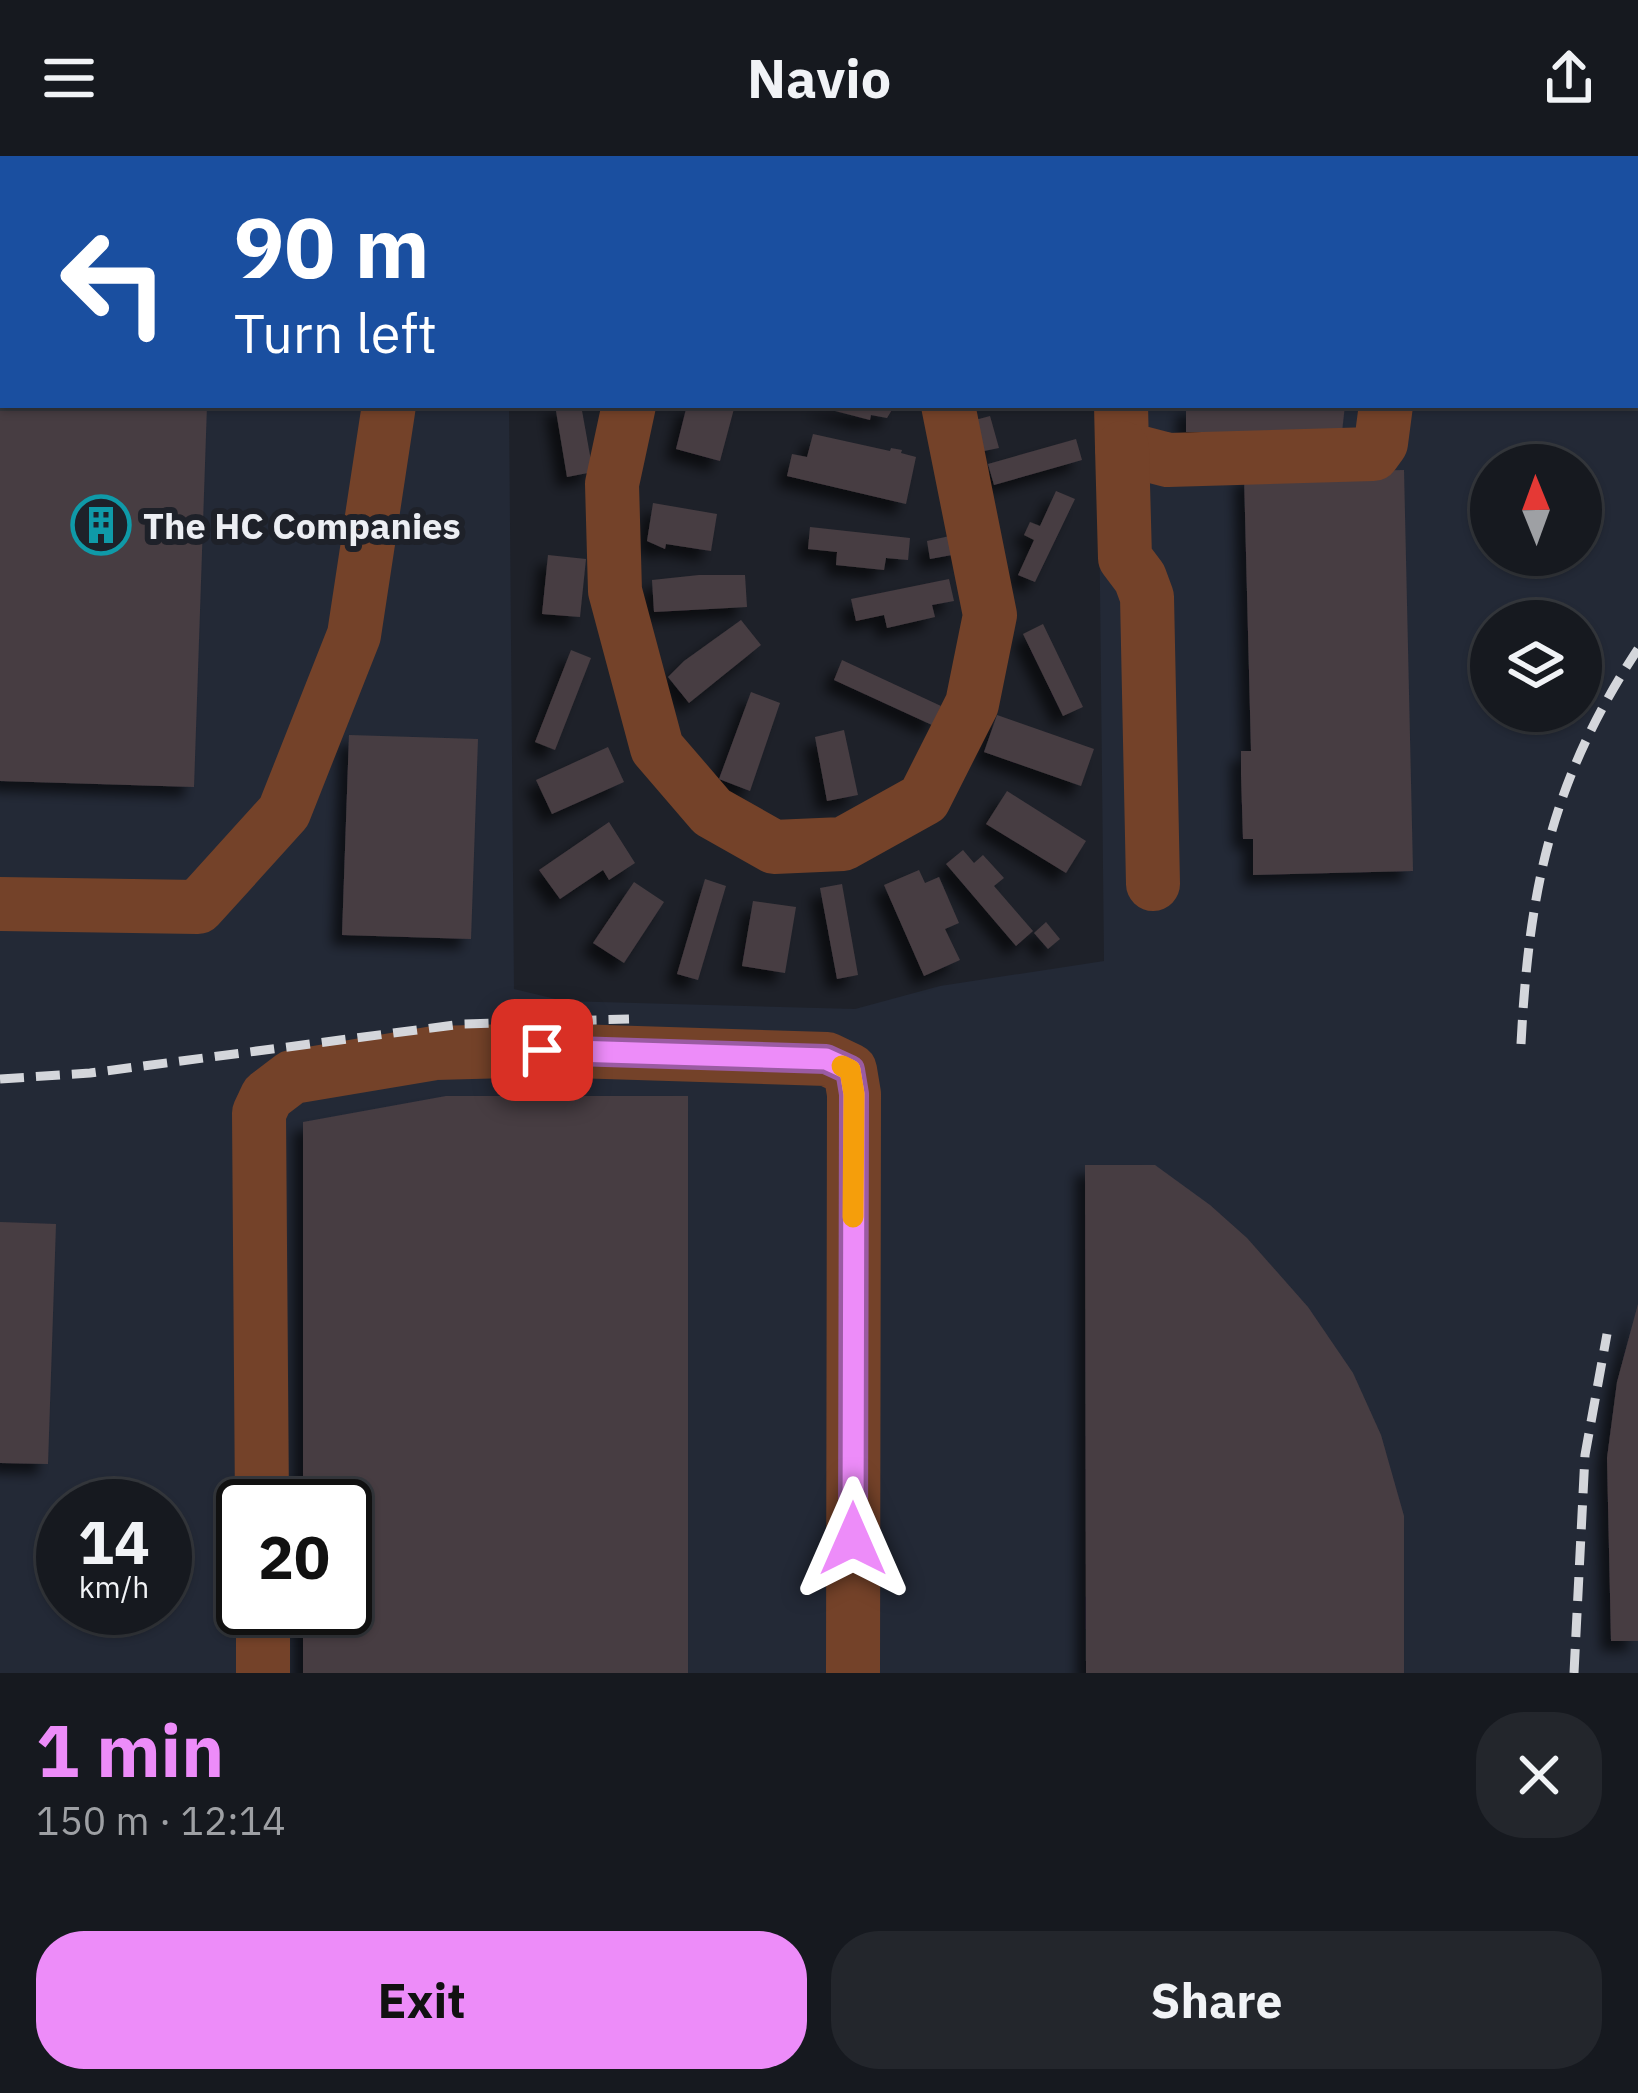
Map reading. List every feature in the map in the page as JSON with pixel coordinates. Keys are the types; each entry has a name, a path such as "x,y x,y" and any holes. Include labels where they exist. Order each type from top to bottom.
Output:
{"lane":[{"path":"0,904 198,907 284,812 354,635 389,408"},
{"path":"628,408 612,484 615,591 657,748 712,812 774,847 843,844 925,799 972,704 991,615 949,408"},
{"path":"1122,426 1168,460 1372,454 1381,442 1386,408"},
{"path":"1122,426 1125,558 1147,597 1153,884"},
{"path":"262,1479 259,1113 267,1096 292,1077 435,1053 566,1050 826,1059 850,1070 854,1094 853,1673"},
{"path":"263,1635 263,1673"}],"shaded area":[{"path":"0,408 509,408 514,989 564,1001 855,1009 940,986 1104,961 1098,408 1638,408 1638,1673 0,1673"}],"building":[{"name":"The HC Companies","path":"0,408 207,408 194,787 0,781"},
{"path":"556,408 582,408 593,472 567,477"},
{"path":"686,408 734,408 720,461 676,449"},
{"path":"824,408 893,408 887,418 871,415 870,420"},
{"path":"1186,408 1345,408 1342,432 1186,432"},
{"path":"990,416 999,448 984,451 975,420"},
{"path":"813,434 902,450 916,457 906,504 787,476 792,454 807,457"},
{"path":"1076,439 1082,460 994,485 988,464"},
{"path":"1404,470 1413,871 1253,875 1253,839 1243,839 1241,774 1241,751 1251,751 1244,474"},
{"path":"1056,491 1075,499 1035,582 1018,575 1034,540 1024,535 1030,522 1040,526"},
{"path":"653,503 717,514 711,551 666,544 665,549 647,541"},
{"path":"810,527 910,538 908,560 886,558 884,570 836,565 837,552 808,549"},
{"path":"959,534 963,553 930,559 927,541"},
{"path":"548,555 586,559 580,617 542,614"},
{"path":"745,575 747,607 654,612 652,580"},
{"path":"949,579 954,601 932,605 935,617 887,628 884,615 856,621 851,599"},
{"path":"741,620 761,645 689,703 668,677"},
{"path":"1043,624 1083,707 1063,716 1023,634"},
{"path":"571,650 591,658 555,750 535,742"},
{"path":"842,660 941,706 932,725 834,680"},
{"path":"751,692 780,703 750,791 719,779"},
{"path":"997,715 1094,749 1081,786 984,752"},
{"path":"844,730 858,795 827,801 815,737"},
{"path":"349,735 478,739 471,939 342,935"},
{"path":"608,747 624,782 552,814 536,780"},
{"path":"1007,791 1086,841 1066,873 986,824"},
{"path":"609,822 635,863 609,880 603,870 560,899 539,870"},
{"path":"963,850 974,863 983,855 1004,878 994,886 1033,931 1016,946 946,864"},
{"path":"919,870 925,883 939,877 959,923 945,929 960,960 924,976 884,885"},
{"path":"705,879 726,886 698,980 677,974"},
{"path":"634,882 664,902 624,963 593,943"},
{"path":"842,884 858,975 837,979 820,888"},
{"path":"753,901 796,907 785,973 742,966"},
{"path":"1046,922 1060,939 1048,949 1034,933"},
{"path":"446,1096 688,1096 688,1673 303,1673 303,1635 372,1635 372,1479 303,1479 303,1122"},
{"path":"1085,1165 1155,1165 1210,1205 1247,1238 1308,1307 1353,1373 1381,1435 1404,1516 1404,1673 1086,1673"},
{"path":"0,1222 56,1224 48,1464 0,1463"},
{"path":"1638,1304 1638,1641 1611,1641 1607,1458 1617,1382"}],"railway":[{"path":"1521,1044 1530,935 1550,838 1584,745 1638,649"},
{"path":"0,1079 90,1073 462,1024 629,1019"},
{"path":"1574,1673 1585,1455 1607,1334"}],"slow traffic":[{"path":"842,1066 850,1070 854,1094 853,1217"}],"place":[{"name":"The HC Companies","path":"101,525"}],"route":[{"path":"542,1050 826,1059 850,1070 854,1094 853,1539"}]}
